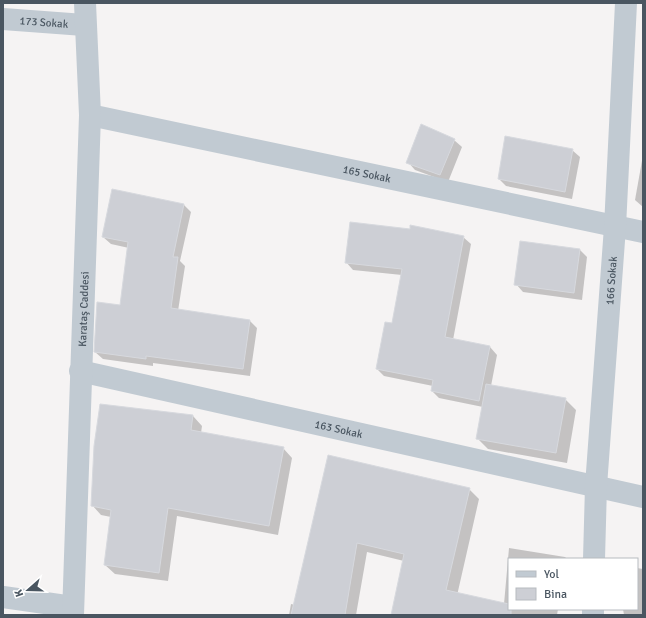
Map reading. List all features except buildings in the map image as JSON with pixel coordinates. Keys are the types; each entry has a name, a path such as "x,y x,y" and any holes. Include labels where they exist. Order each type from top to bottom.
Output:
{"street":[{"name":"Karataş Caddesi","path":"73,611 80,371 90,115 84,25 85,3"},
{"name":"166 Sokak","path":"594,558 596,486 615,227 626,3"},
{"name":"173 Sokak","path":"3,19 84,25"},
{"name":"165 Sokak","path":"90,115 643,232"},
{"name":"163 Sokak","path":"80,371 643,497"},
{"path":"3,597 73,611"}]}
